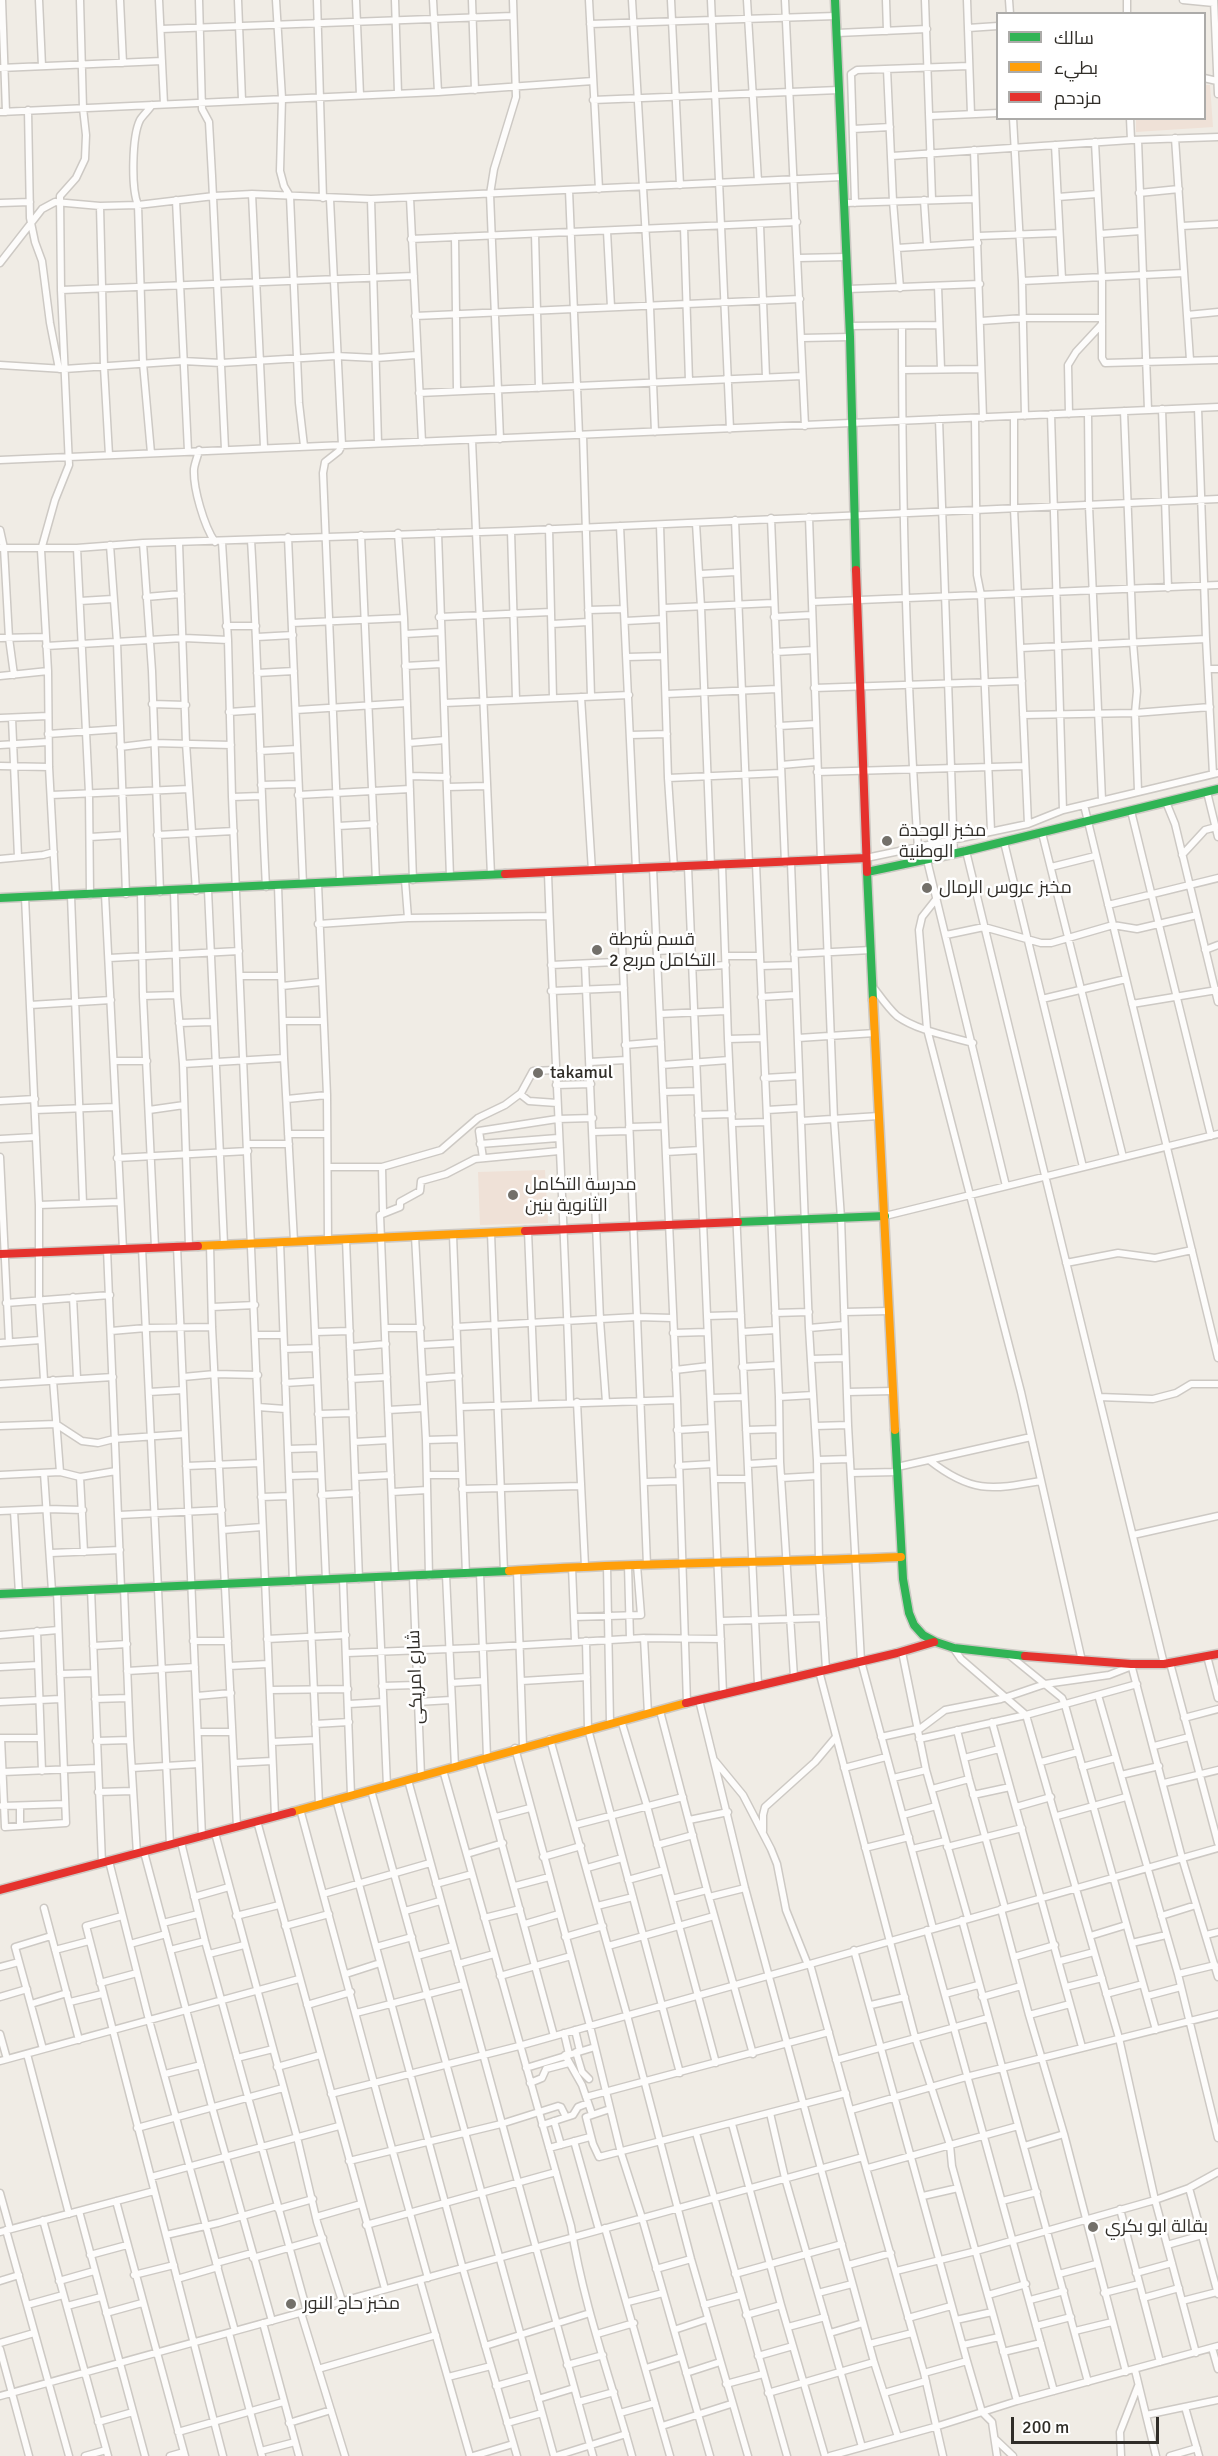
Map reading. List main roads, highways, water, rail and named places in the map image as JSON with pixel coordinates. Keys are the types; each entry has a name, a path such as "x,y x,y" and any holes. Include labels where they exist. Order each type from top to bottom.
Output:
{"place":[{"name":"مخبز الوحدة الوطنية","path":"887,841"},
{"name":"مخبز عروس الرمال","path":"927,888"},
{"name":"قسم شرطة التكامل مربع 2","path":"597,950"},
{"name":"takamul","path":"538,1073"},
{"name":"مدرسة التكامل الثانوية بنين","path":"513,1195"},
{"name":"بقالة ابو بكري","path":"1093,2227"},
{"name":"مخبز حاج النور","path":"291,2304"}]}
